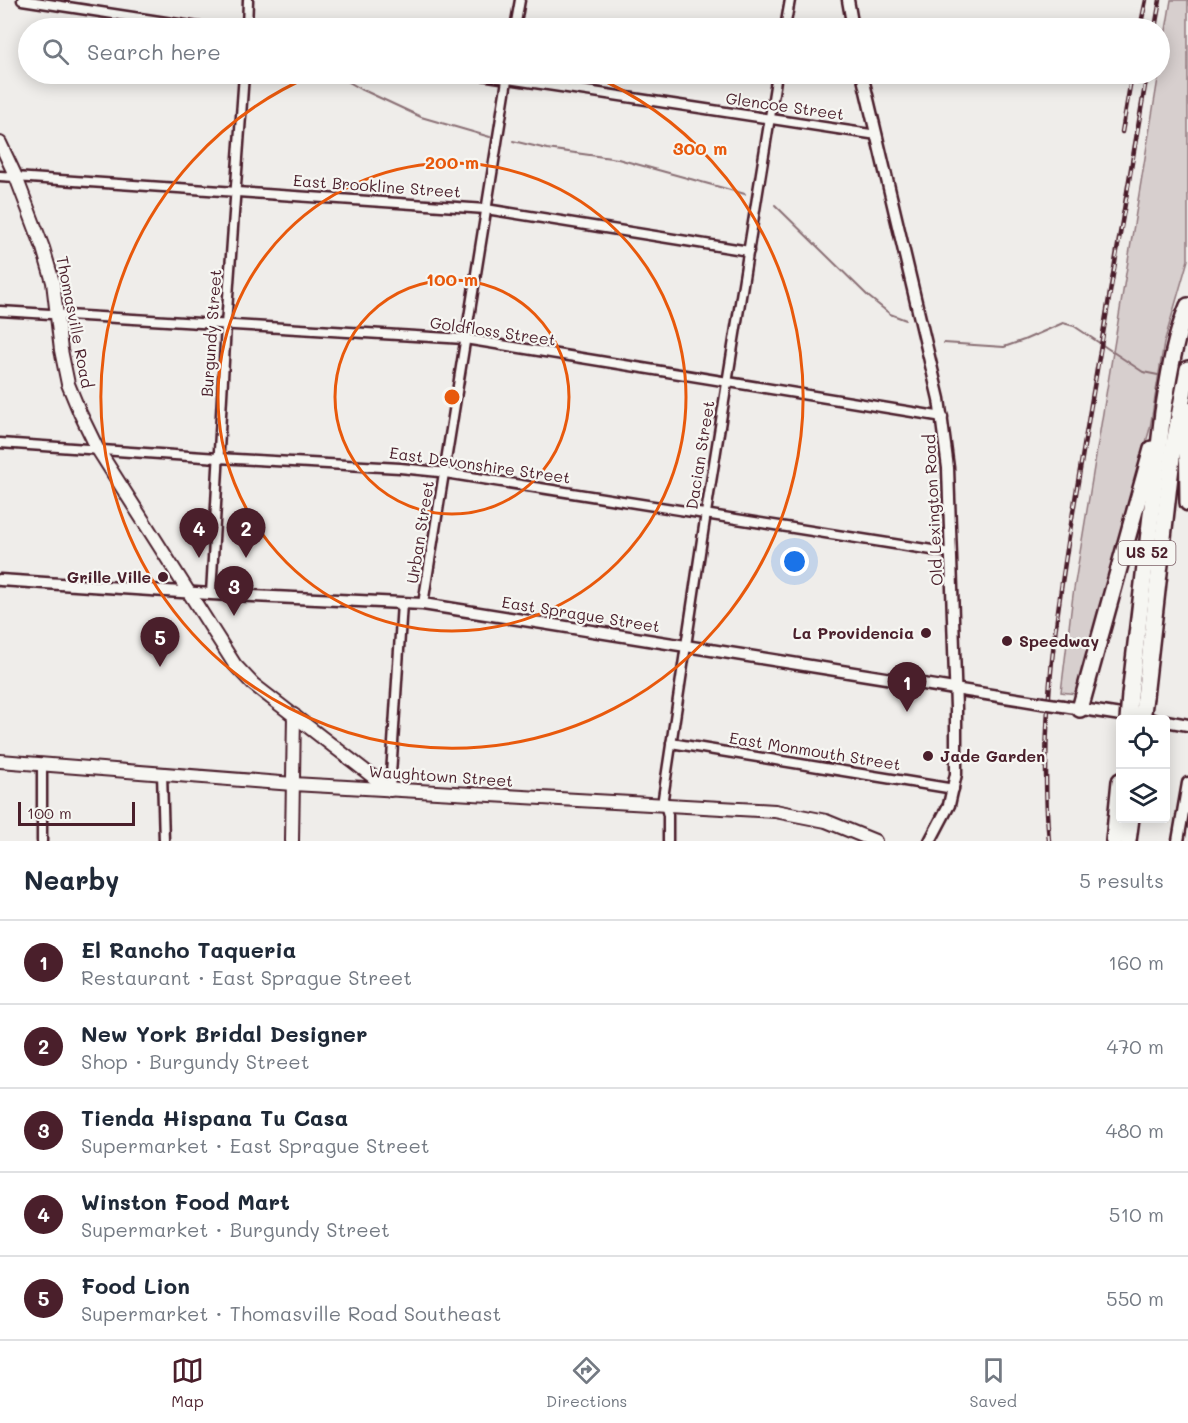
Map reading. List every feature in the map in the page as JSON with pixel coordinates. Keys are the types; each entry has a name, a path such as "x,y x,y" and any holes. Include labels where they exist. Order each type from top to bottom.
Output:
{"highway":[{"name":"US 52","path":"1141,715 1137,696 1163,412 1170,369 1181,323 1188,306"},
{"name":"US 52","path":"1130,715 1137,696 1173,449 1185,396 1188,369"},
{"path":"1185,396 1188,503"},
{"path":"1080,709 1163,412"},
{"path":"1114,841 1126,827"}],"main road":[{"path":"848,0 851,18"},
{"name":"Old Lexington Road","path":"864,84 943,417 947,451 956,774 954,789 945,814 930,841"},
{"name":"Thomasville Road","path":"0,143 16,177 43,248 53,282 61,350 68,384 97,448 235,665 253,684 390,790"},
{"name":"East Sprague Street","path":"0,580 211,594 423,604 1120,715"},
{"path":"292,841 294,715"},
{"path":"1170,722 1188,725"},
{"name":"Waughtown Street","path":"0,761 293,784 800,814 842,826 874,841"},
{"path":"1179,841 1185,824 1188,783"}],"street":[{"path":"21,0 140,18"},
{"path":"247,18 248,0"},
{"path":"517,18 520,0"},
{"path":"787,18 790,0"},
{"name":"Burgundy Street","path":"211,594 226,325 243,84"},
{"name":"Urban Street","path":"423,604 506,84"},
{"name":"Glencoe Street","path":"556,84 877,135"},
{"name":"Dacian Street","path":"668,841 668,816 663,798 775,84"},
{"name":"East Brookline Street","path":"0,176 235,190 486,209 749,251"},
{"name":"Goldfloss Street","path":"0,311 465,339 943,417"},
{"name":"East Devonshire Street","path":"0,443 400,468 445,473 951,553"},
{"name":"Urban Street","path":"390,790 402,603"},
{"name":"East Monmouth Street","path":"671,743 954,789"},
{"path":"42,764 42,841"},
{"path":"162,773 164,841"}],"shaded area":[{"path":"1171,0 1188,0 1188,260 1164,343 1150,428 1076,694 1061,692 1073,595 1157,84 1170,84 1170,18 1168,18"}],"waterway":[{"path":"352,84 421,117 490,137"},
{"path":"513,141 547,149 618,159 745,194"},
{"path":"775,205 869,297 890,314 906,320"},
{"path":"944,343 1004,347 1063,323 1074,326 1143,372 1163,376"}],"railway":[{"path":"1142,18 1146,0"},
{"path":"1157,18 1160,0"},
{"path":"1122,132 1130,84"},
{"path":"1049,841 1046,740 1054,640 1068,540 1145,84"}],"place":[{"name":"Winston Food Mart","path":"199,558"},
{"name":"New York Bridal Designer","path":"246,558"},
{"name":"Grille Ville","path":"163,577"},
{"name":"Tienda Hispana Tu Casa","path":"234,616"},
{"name":"La Providencia","path":"926,633"},
{"name":"Speedway","path":"1007,641"},
{"name":"Food Lion","path":"160,667"},
{"name":"El Rancho Taqueria","path":"907,712"},
{"name":"Jade Garden","path":"928,756"}]}
